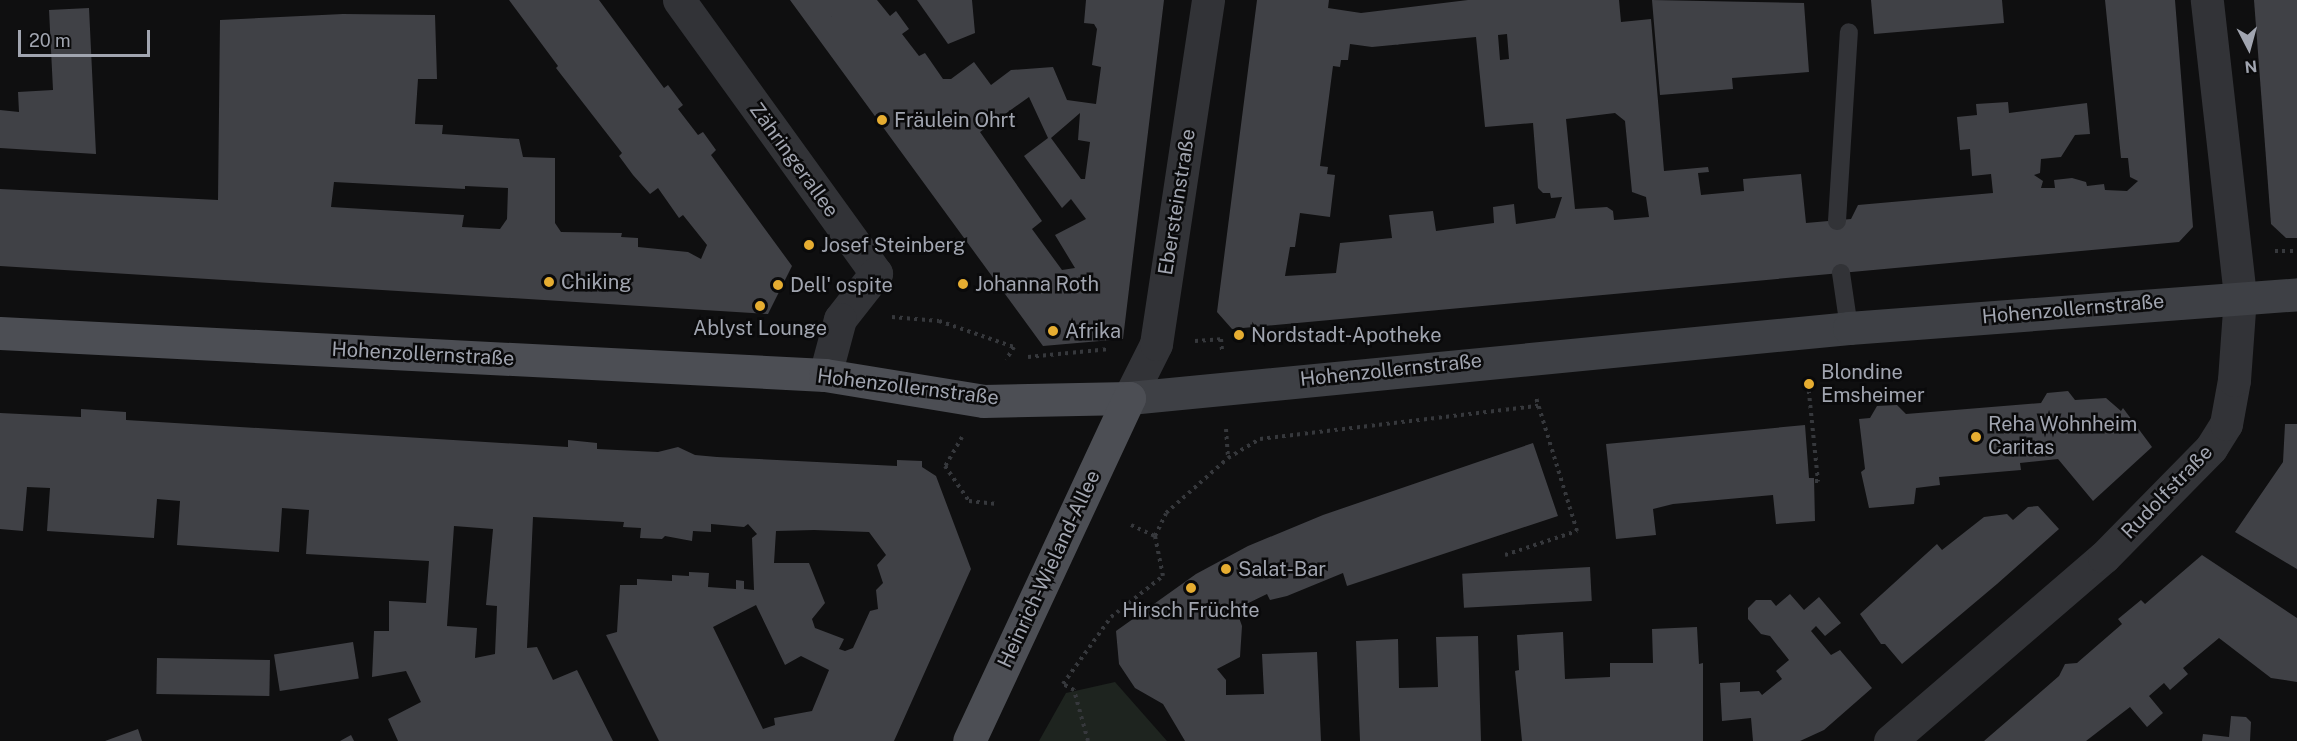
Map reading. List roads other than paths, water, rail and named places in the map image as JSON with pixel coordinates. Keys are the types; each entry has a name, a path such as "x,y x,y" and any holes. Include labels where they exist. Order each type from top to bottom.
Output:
{"main road":[{"name":"Hohenzollernstraße","path":"0,333 825,375 982,400 1129,398 1523,357 2240,296 2297,294"},
{"name":"Heinrich-Wieland-Allee","path":"969,741 1129,398"}],"street":[{"name":"Zähringerallee","path":"679,0 876,273 840,319 825,375"},
{"name":"Ebersteinstraße","path":"1129,398 1156,344 1208,0"},
{"name":"Rudolfstraße","path":"1890,741 2104,557 2211,448 2226,424 2234,380 2240,296 2207,0"}],"lane":[{"path":"1837,221 1850,32"},
{"path":"1841,273 1849,328"}],"place":[{"name":"Fräulein Ohrt","path":"882,120"},
{"name":"Josef Steinberg","path":"809,245"},
{"name":"Chiking","path":"549,282"},
{"name":"Johanna Roth","path":"963,284"},
{"name":"Dell' ospite","path":"778,285"},
{"name":"Ablyst Lounge","path":"760,306"},
{"name":"Afrika","path":"1053,331"},
{"name":"Nordstadt-Apotheke","path":"1239,335"},
{"name":"Blondine Emsheimer","path":"1809,384"},
{"name":"Reha Wohnheim Caritas","path":"1976,437"},
{"name":"Salat-Bar","path":"1226,569"},
{"name":"Hirsch Früchte","path":"1191,588"}]}
